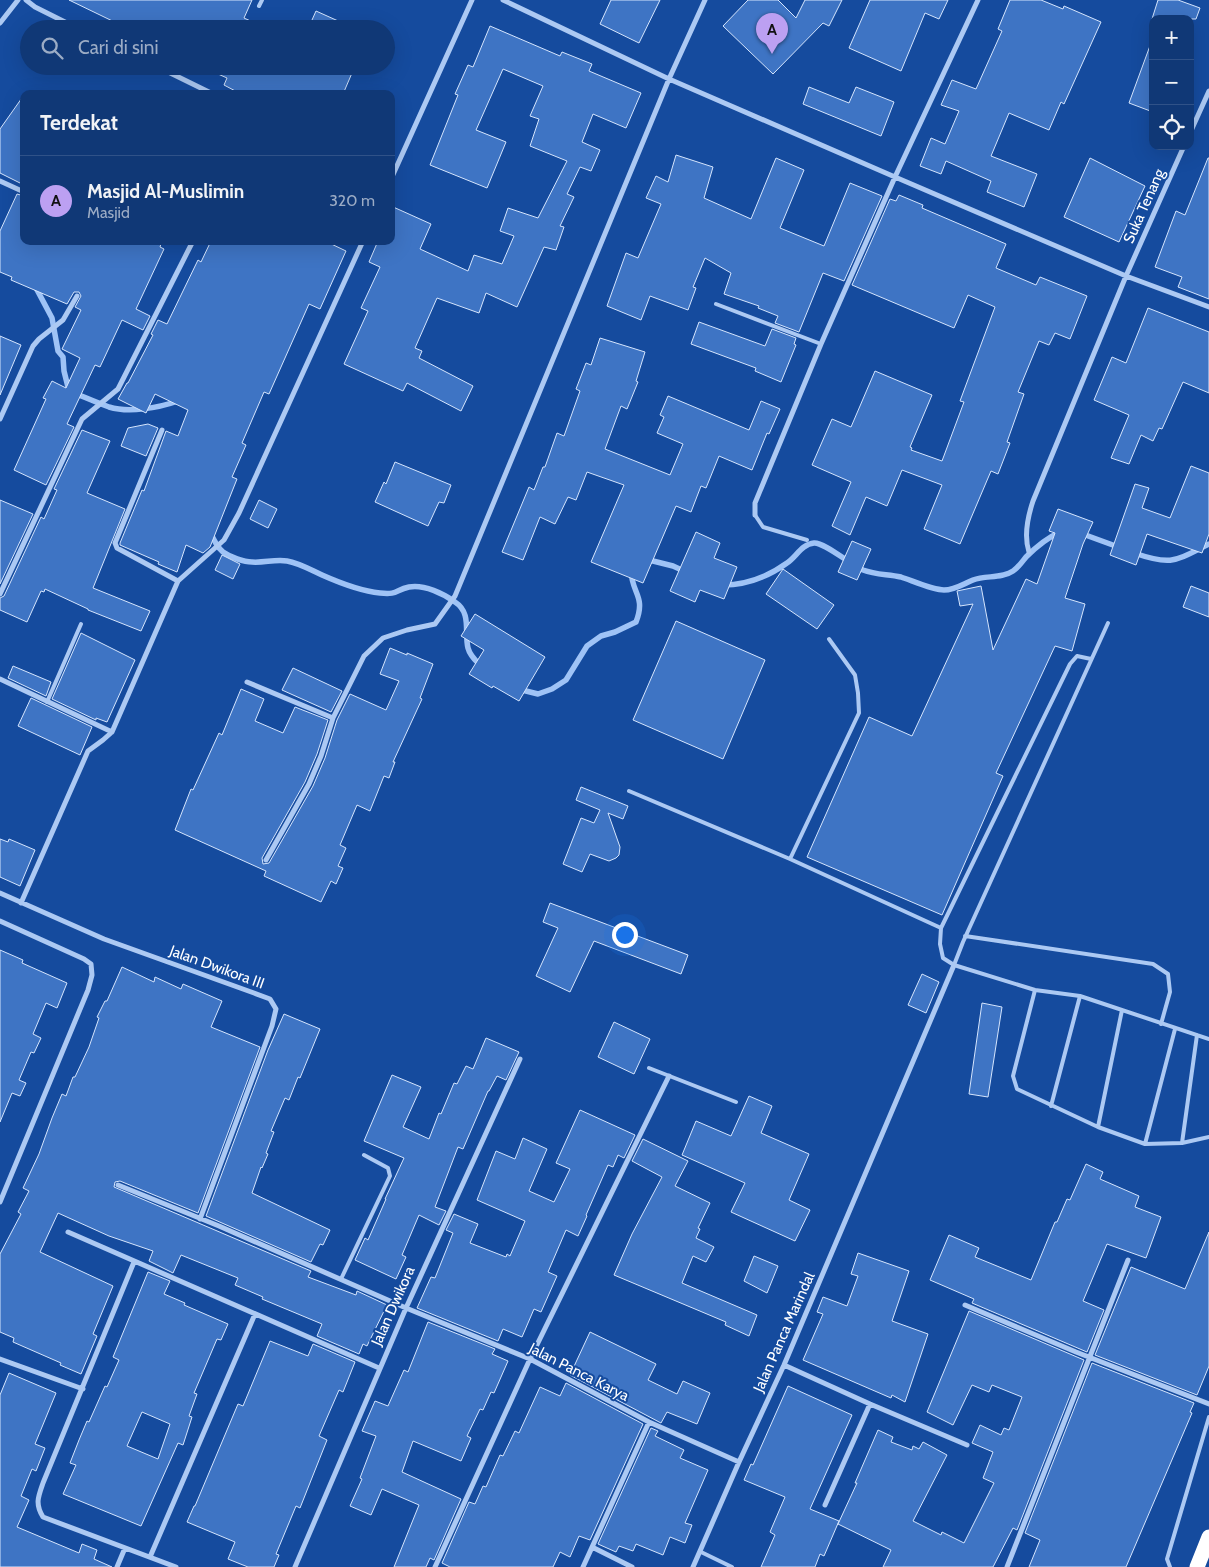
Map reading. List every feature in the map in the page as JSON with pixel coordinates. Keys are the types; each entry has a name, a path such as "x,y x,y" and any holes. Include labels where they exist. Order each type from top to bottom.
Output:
{"highway":[{"path":"1197,1567 1209,1537"}],"street":[{"path":"0,23 18,0"},
{"path":"26,0 35,7 61,20"},
{"path":"395,170 472,0"},
{"path":"503,0 669,79 1126,276 1209,307"},
{"path":"266,860 308,784 321,756 333,718 364,656 383,638 434,624 455,596 669,79 705,0"},
{"path":"755,515 756,503 821,344 895,177 978,0"},
{"path":"174,75 205,90"},
{"path":"1194,124 1209,91"},
{"name":"Suka Tenang","path":"1029,552 1027,538 1030,511 1126,276 1182,150"},
{"path":"0,181 20,190"},
{"path":"0,594 82,419 118,388 191,245"},
{"path":"0,892 21,902 88,751 112,732 178,582 224,540 361,245"},
{"path":"0,419 33,346 63,320 76,296"},
{"path":"162,430 115,543 117,548 178,582"},
{"path":"0,679 112,732"},
{"path":"246,682 333,718"},
{"name":"Jalan Dwikora III","path":"21,902 104,939 270,999 276,1009 272,1026 200,1219"},
{"path":"0,921 84,959 92,964 92,969 88,990 0,1202"},
{"name":"Jalan Panca Marindal","path":"693,1567 784,1365 954,965"},
{"name":"Jalan Dwikora","path":"295,1567 379,1368 520,1059"},
{"path":"435,1567 530,1359 669,1076"},
{"path":"118,1185 342,1279 406,1308"},
{"path":"68,1232 379,1368"},
{"path":"1007,1567 1128,1260"},
{"path":"134,1262 37,1498 37,1507 43,1517 176,1567"},
{"path":"966,1305 1209,1404"},
{"name":"Jalan Panca Karya","path":"406,1308 530,1359 648,1422 739,1462"},
{"path":"150,1557 255,1314"},
{"path":"0,1359 82,1389"},
{"path":"784,1365 966,1445"},
{"path":"825,1505 870,1404"},
{"path":"583,1567 648,1422"},
{"path":"592,1547 632,1567"},
{"path":"117,1567 124,1548"}],"lane":[{"path":"259,6 262,0"},
{"path":"716,304 821,344"},
{"path":"755,515 763,527 807,540"},
{"path":"954,965 965,936 1108,623"},
{"path":"47,702 81,624"},
{"path":"790,859 859,713 858,693 854,675 829,639"},
{"path":"1091,659 1077,656 1070,664 941,928 940,944 944,958 954,965 1035,990 1080,996 1209,1039"},
{"path":"629,791 790,859 941,928"},
{"path":"965,936 1154,964 1168,974 1170,992 1161,1024"},
{"path":"1035,990 1013,1076 1017,1088 1098,1127 1145,1144 1182,1143 1209,1137"},
{"path":"1051,1106 1080,996"},
{"path":"1098,1127 1122,1010"},
{"path":"1145,1144 1175,1029"},
{"path":"1182,1143 1197,1035"},
{"path":"649,1068 736,1102"},
{"path":"342,1279 390,1176 388,1168 364,1155"},
{"path":"1170,1567 1167,1559 1209,1417"},
{"path":"701,1552 732,1567"}],"building":[{"path":"69,0 252,0 244,18 248,20 110,20"},
{"path":"611,0 660,0 639,43 600,24"},
{"path":"748,0 778,0 796,18 805,0 842,0 829,26 823,23 773,74 723,26"},
{"path":"870,0 948,0 939,19 925,13 901,71 849,48"},
{"path":"1010,0 1041,0 1063,9 1064,6 1101,22 1064,104 1061,102 1049,130 1009,113 991,156 1037,174 1024,207 987,192 991,181 946,161 941,174 920,166 931,138 945,144 959,111 941,105 952,80 976,89 1002,31 998,29"},
{"path":"1158,0 1178,0 1200,8 1196,19 1194,19 1194,15 1153,15"},
{"path":"316,11 336,20 312,20"},
{"path":"490,26 560,56 562,52 592,64 589,71 641,93 626,128 593,114 582,142 600,150 591,171 580,167 567,194 574,197 560,226 564,227 556,250 544,247 517,307 486,293 479,313 437,298 415,348 422,351 419,358 473,386 461,411 407,383 403,391 344,364 368,311 361,308 380,267 369,262 376,245 395,245 395,208 431,224 420,249 468,271 474,255 502,264 514,236 500,231 508,208 538,218 567,161 530,146 539,119 530,116 543,86 503,69 476,130 506,142 487,188 430,165 458,95 455,94 468,65 473,67"},
{"path":"1149,48 1149,110 1129,103"},
{"path":"220,75 351,75 345,90 233,90 224,85 227,78"},
{"path":"809,87 849,103 856,87 894,102 881,136 803,104"},
{"path":"20,101 20,183 0,173 0,129"},
{"path":"676,155 713,167 704,198 751,219 776,158 804,170 780,228 824,246 850,183 882,196 844,281 823,273 799,332 775,323 778,316 758,308 759,306 724,294 731,273 705,258 693,287 696,288 688,310 650,296 641,320 607,306 626,253 638,258 661,204 646,198 656,176 668,182"},
{"path":"1090,158 1145,186 1119,242 1064,217"},
{"path":"1208,158 1209,299 1178,287 1182,277 1155,267 1176,211 1185,215"},
{"path":"17,194 20,195 20,245 161,245 160,247 164,249 136,309 150,316 143,330 122,320 100,367 95,365 67,424 74,427 46,485 14,470 46,399 43,398 52,381 66,388 80,358 62,349 81,310 75,307 81,296 79,292 74,292 67,304 11,280 12,277 0,272 0,231"},
{"path":"899,195 923,205 922,208 1006,244 996,268 1036,285 1040,277 1087,296 1070,339 1055,333 1049,345 1039,341 1018,392 1024,394 1007,442 1010,443 998,474 991,471 960,544 924,529 942,485 902,470 887,506 866,497 850,535 832,526 851,482 812,465 832,419 851,427 875,371 932,395 910,447 912,448 911,450 942,461 964,402 960,401 995,307 968,295 954,328 852,285 890,199 896,201"},
{"path":"209,245 333,245 346,251 320,309 309,304 269,394 264,392 242,443 246,445 232,477 237,479 210,547 203,553 186,545 177,572 120,545 120,543 142,490 144,491 166,431 178,436 188,410 155,394 146,413 118,399 153,335 151,334 158,320 167,324 198,260 201,262"},
{"path":"1148,308 1209,332 1209,393 1183,382 1162,429 1159,428 1153,441 1141,435 1129,464 1111,458 1129,415 1094,400 1112,357 1126,363"},
{"path":"699,322 765,346 772,329 796,338 794,344 796,345 781,382 755,371 756,368 691,344"},
{"path":"0,336 21,345 0,395"},
{"path":"600,338 645,352 636,381 638,382 627,409 621,406 605,449 670,475 683,444 657,433 664,417 660,415 668,396 749,430 761,401 780,409 769,434 767,433 752,470 719,456 706,488 701,486 691,512 676,506 643,583 591,562 624,485 587,472 576,500 568,497 555,524 540,517 523,560 502,552 529,487 534,490 543,467 545,467 557,433 564,436 580,391 576,389 586,363 591,365"},
{"path":"148,424 158,428 146,456 121,446 128,428"},
{"path":"82,430 110,441 87,493 125,509 93,588 150,611 141,631 88,610 45,589 44,592 41,591 27,622 0,610 0,598 4,596 41,517 44,519 57,490 54,489"},
{"path":"395,462 451,485 444,503 439,502 428,526 375,502 384,482 386,484"},
{"path":"1191,466 1209,473 1209,534 1202,553 1147,534 1136,565 1110,555 1135,484 1149,488 1142,508 1170,518"},
{"path":"0,500 33,514 0,584"},
{"path":"259,500 277,509 268,528 250,519"},
{"path":"1058,509 1093,522 1083,544 1065,598 1085,604 1072,651 1055,646 996,773 1003,776 942,915 807,857 869,717 912,736 973,604 960,606 957,591 981,586 993,650 1026,579 1037,584 1055,533 1049,531"},
{"path":"696,532 720,543 714,558 737,567 724,599 700,590 695,602 670,591"},
{"path":"852,541 871,549 857,580 838,572"},
{"path":"222,555 240,564 233,579 215,570"},
{"path":"783,569 834,605 817,629 766,594"},
{"path":"1191,586 1209,593 1209,617 1183,607"},
{"path":"475,614 545,657 519,701 469,674 484,650 461,636"},
{"path":"676,621 765,660 723,759 633,720"},
{"path":"81,633 135,660 107,722 96,718 96,720 52,699"},
{"path":"390,648 433,664 420,698 422,699 393,762 395,762 389,778 384,776 370,811 357,805 340,845 346,848 338,866 343,868 336,884 331,881 321,902 264,876 266,871 175,830 191,789 193,790 219,733 222,735 241,689 264,699 255,721 283,733 295,707 328,720 317,754 305,782 262,858 263,864 269,863 313,786 325,758 337,720 350,694 386,710 399,681 380,674"},
{"path":"13,666 51,682 46,696 8,678"},
{"path":"293,668 342,691 331,712 282,690"},
{"path":"31,698 92,727 80,755 18,726"},
{"path":"581,787 628,806 623,819 608,813 620,847 619,855 609,861 590,854 582,872 563,864 581,818 594,823 600,810 576,800"},
{"path":"0,839 8,842 9,839 35,850 20,886 0,877"},
{"path":"550,903 688,955 681,974 594,941 570,992 536,976 558,928 543,922"},
{"path":"0,950 23,960 22,963 67,983 57,1008 46,1003 33,1034 41,1038 34,1053 31,1052 19,1080 26,1083 20,1096 12,1093 0,1122"},
{"path":"122,967 154,982 155,977 181,989 183,984 222,1001 211,1027 260,1047 198,1213 120,1181 115,1182 114,1187 311,1271 308,1277 356,1295 357,1291 387,1305 367,1346 363,1344 359,1354 317,1336 322,1324 262,1299 263,1297 235,1285 238,1278 181,1255 173,1273 149,1261 153,1251 109,1236 58,1213 40,1252 113,1286 93,1334 97,1336 81,1374 13,1342 14,1338 0,1332 0,1254 21,1214 18,1212 29,1191 23,1188 39,1154 62,1094 66,1096 73,1077 75,1077 89,1047 99,1018 97,1017 105,1001 107,1001"},
{"path":"922,974 939,982 926,1013 908,1005"},
{"path":"982,1003 1002,1007 988,1097 969,1094"},
{"path":"284,1014 320,1029 300,1078 298,1077 289,1100 285,1098 271,1131 274,1132 266,1153 268,1154 261,1167 252,1193 330,1230 323,1245 320,1244 311,1262 206,1216 268,1050"},
{"path":"614,1022 650,1039 634,1074 598,1057"},
{"path":"486,1038 519,1052 506,1080 497,1076 488,1091 463,1149 458,1147 435,1207 446,1211 439,1225 419,1215 402,1255 406,1257 396,1279 355,1260 365,1238 368,1240 404,1158 364,1141 392,1075 421,1087 403,1127 429,1139 454,1083 457,1084 466,1066 473,1069"},
{"path":"749,1096 772,1106 761,1133 809,1154 789,1200 810,1210 795,1241 731,1212 745,1183 682,1155 696,1121 731,1136"},
{"path":"580,1110 635,1135 624,1158 618,1155 613,1167 608,1165 578,1236 566,1230 548,1272 557,1276 541,1312 534,1309 522,1337 503,1329 498,1341 417,1308 431,1277 435,1278 453,1233 446,1230 454,1214 478,1224 470,1243 506,1257 507,1254 510,1256 525,1221 477,1200 496,1151 515,1159 523,1138 547,1149 529,1191 554,1202 570,1169 556,1163"},
{"path":"643,1139 688,1161 675,1186 710,1203 698,1228 700,1229 696,1238 714,1247 706,1262 693,1256 682,1283 757,1315 749,1336 725,1325 726,1322 614,1275 632,1234 662,1177 632,1161"},
{"path":"1086,1164 1103,1172 1100,1179 1139,1196 1135,1207 1161,1217 1146,1258 1107,1244 1083,1301 1104,1310 1087,1352 972,1303 974,1299 930,1280 949,1235 979,1248 975,1257 1031,1280 1055,1222 1057,1222 1067,1199 1070,1200"},
{"path":"1209,1232 1209,1366 1197,1395 1095,1355 1131,1267 1185,1289"},
{"path":"858,1253 909,1271 892,1321 928,1334 905,1402 892,1395 891,1398 803,1360 823,1314 817,1312 823,1297 847,1306 858,1276 851,1274"},
{"path":"754,1256 778,1266 767,1293 744,1281"},
{"path":"148,1272 170,1281 164,1294 228,1324 221,1340 217,1339 194,1393 197,1394 189,1416 192,1417 183,1445 178,1443 141,1526 63,1494 76,1465 70,1463 79,1440 119,1360 113,1357","holes":["142,1412 170,1424 158,1459 127,1446"]},
{"path":"969,1311 1084,1360 1017,1530 1013,1528 993,1567 883,1567 891,1550 838,1524 878,1430 893,1437 891,1442 912,1450 913,1446 919,1449 923,1442 947,1455 913,1521 941,1535 942,1532 964,1543 994,1483 983,1478 993,1452 972,1443 980,1425 1001,1435 1004,1428 1009,1430 1022,1397 992,1385 989,1392 972,1385 953,1425 927,1412"},
{"path":"428,1322 495,1349 492,1354 508,1361 494,1393 491,1392 483,1410 480,1409 467,1436 471,1438 461,1461 413,1441 402,1472 461,1499 434,1560 430,1558 426,1567 394,1567 419,1505 382,1489 371,1515 350,1506 362,1479 360,1478 376,1436 362,1431 375,1401 388,1406 404,1370 408,1372"},
{"path":"590,1332 656,1364 648,1380 677,1394 683,1381 710,1393 697,1424 667,1412 661,1423 570,1375"},
{"path":"270,1341 308,1356 313,1344 355,1362 343,1392 339,1390 319,1436 327,1440 300,1508 296,1506 276,1554 279,1555 274,1567 248,1567 228,1559 235,1542 187,1522 238,1404 243,1406"},
{"path":"1092,1363 1194,1403 1190,1412 1192,1413 1126,1567 1029,1567 1040,1540 1025,1533"},
{"path":"9,1373 56,1393 35,1444 45,1448 36,1471 32,1469 21,1496 29,1500 17,1527 79,1553 82,1544 97,1550 94,1559 112,1567 0,1567 0,1395"},
{"path":"566,1383 643,1424 590,1540 579,1536 570,1557 560,1552 553,1567 450,1567 442,1563 469,1502 475,1504 483,1486 486,1487 500,1455 503,1456 515,1431 519,1433 540,1387 560,1396"},
{"path":"788,1386 852,1415 810,1509 839,1521 824,1556 820,1554 815,1567 761,1567 775,1535 770,1532 785,1497 744,1480 751,1464 753,1465"},
{"path":"651,1428 658,1431 655,1436 684,1450 680,1458 708,1470 685,1523 692,1525 685,1543 670,1537 663,1555 636,1544 633,1551 619,1546 616,1552 598,1544"}],"waterway":[{"path":"35,286 52,318 58,351 63,357 69,391 109,407 125,410 153,408 178,401"},
{"path":"723,585 732,585 765,576 787,563 803,548 814,543 824,546 863,570 901,577 934,589 948,590 973,580 998,576 1013,571 1038,546 1060,532"},
{"path":"211,533 223,552 241,560 249,562 287,561 343,584 373,592 390,593 415,586 440,593 455,602 464,612 468,648 481,666"},
{"path":"1080,533 1121,548"},
{"path":"1134,553 1157,559 1173,560 1209,544"},
{"path":"645,559 673,566 686,572"},
{"path":"518,689 538,694 552,689 566,680 587,646 601,636 636,622 640,606 631,571"}],"place":[{"name":"Masjid Al-Muslimin","path":"772,54"}]}
